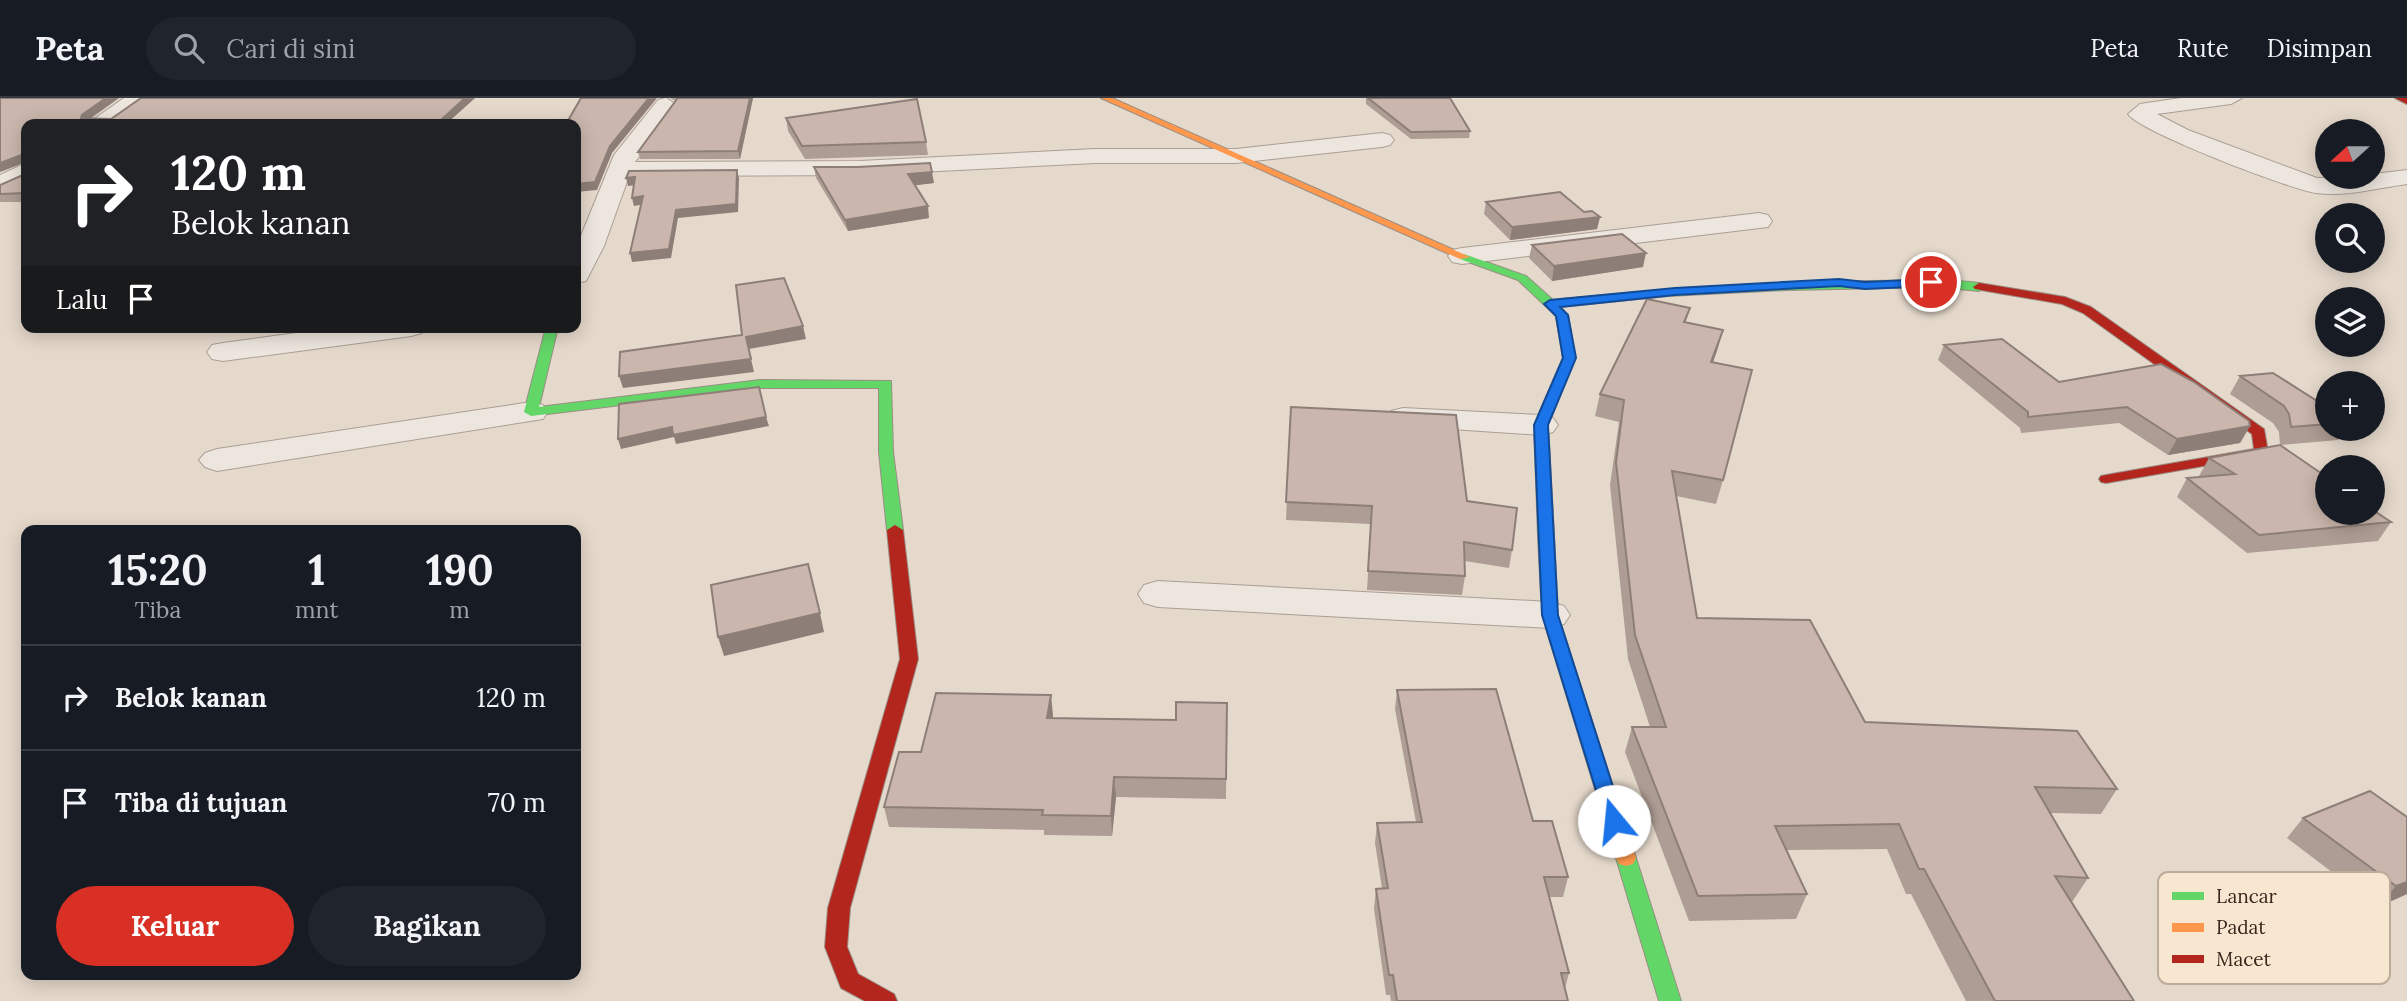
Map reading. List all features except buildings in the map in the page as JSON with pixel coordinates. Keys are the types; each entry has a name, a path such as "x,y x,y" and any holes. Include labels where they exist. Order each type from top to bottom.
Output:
{"street":[{"path":"106,119 139,98"},
{"path":"1105,98 1462,256 1522,278 1562,315 1569,358 1541,425 1550,615 1670,1001"},
{"path":"2231,98 2148,110 2139,114 2180,135 2313,185 2334,187 2407,177"},
{"path":"2399,98 2407,101"},
{"path":"581,266 593,245 603,211 627,152 658,121 666,105"},
{"path":"621,169 860,168 1095,156 1236,156 1382,139"},
{"path":"0,186 21,159"},
{"path":"1462,256 1759,221"},
{"path":"1550,304 1675,291 1839,283 1865,285 1951,282 2040,296 2087,310 2259,432 2261,452 2106,480"},
{"path":"223,352 366,333"},
{"path":"531,412 551,333"},
{"path":"217,460 531,412 760,384 886,384 886,452 909,659 839,908 836,947 849,981 886,1001"},
{"path":"1378,417 1541,425"},
{"path":"1158,594 1550,615"}],"traffic: fast":[{"path":"1464,257 1522,278 1562,315 1569,358 1541,425 1546,536"},
{"path":"1550,304 1787,286 1937,283 1979,287"},
{"path":"551,333 531,412 760,384 886,384 886,452 895,530"},
{"path":"1626,858 1670,1001"}],"traffic: slow":[{"path":"1105,98 1464,257"},
{"path":"1546,536 1550,615 1626,858"}],"traffic: jam":[{"path":"2399,98 2407,101"},
{"path":"1979,287 2065,301 2087,310 2259,432 2261,452 2106,479"},
{"path":"886,1001 849,981 836,947 839,908 909,659 895,530"}],"route":[{"path":"1614,821 1550,615 1541,425 1569,358 1562,315 1550,304 1675,291 1839,283 1865,285 1931,282"}]}
